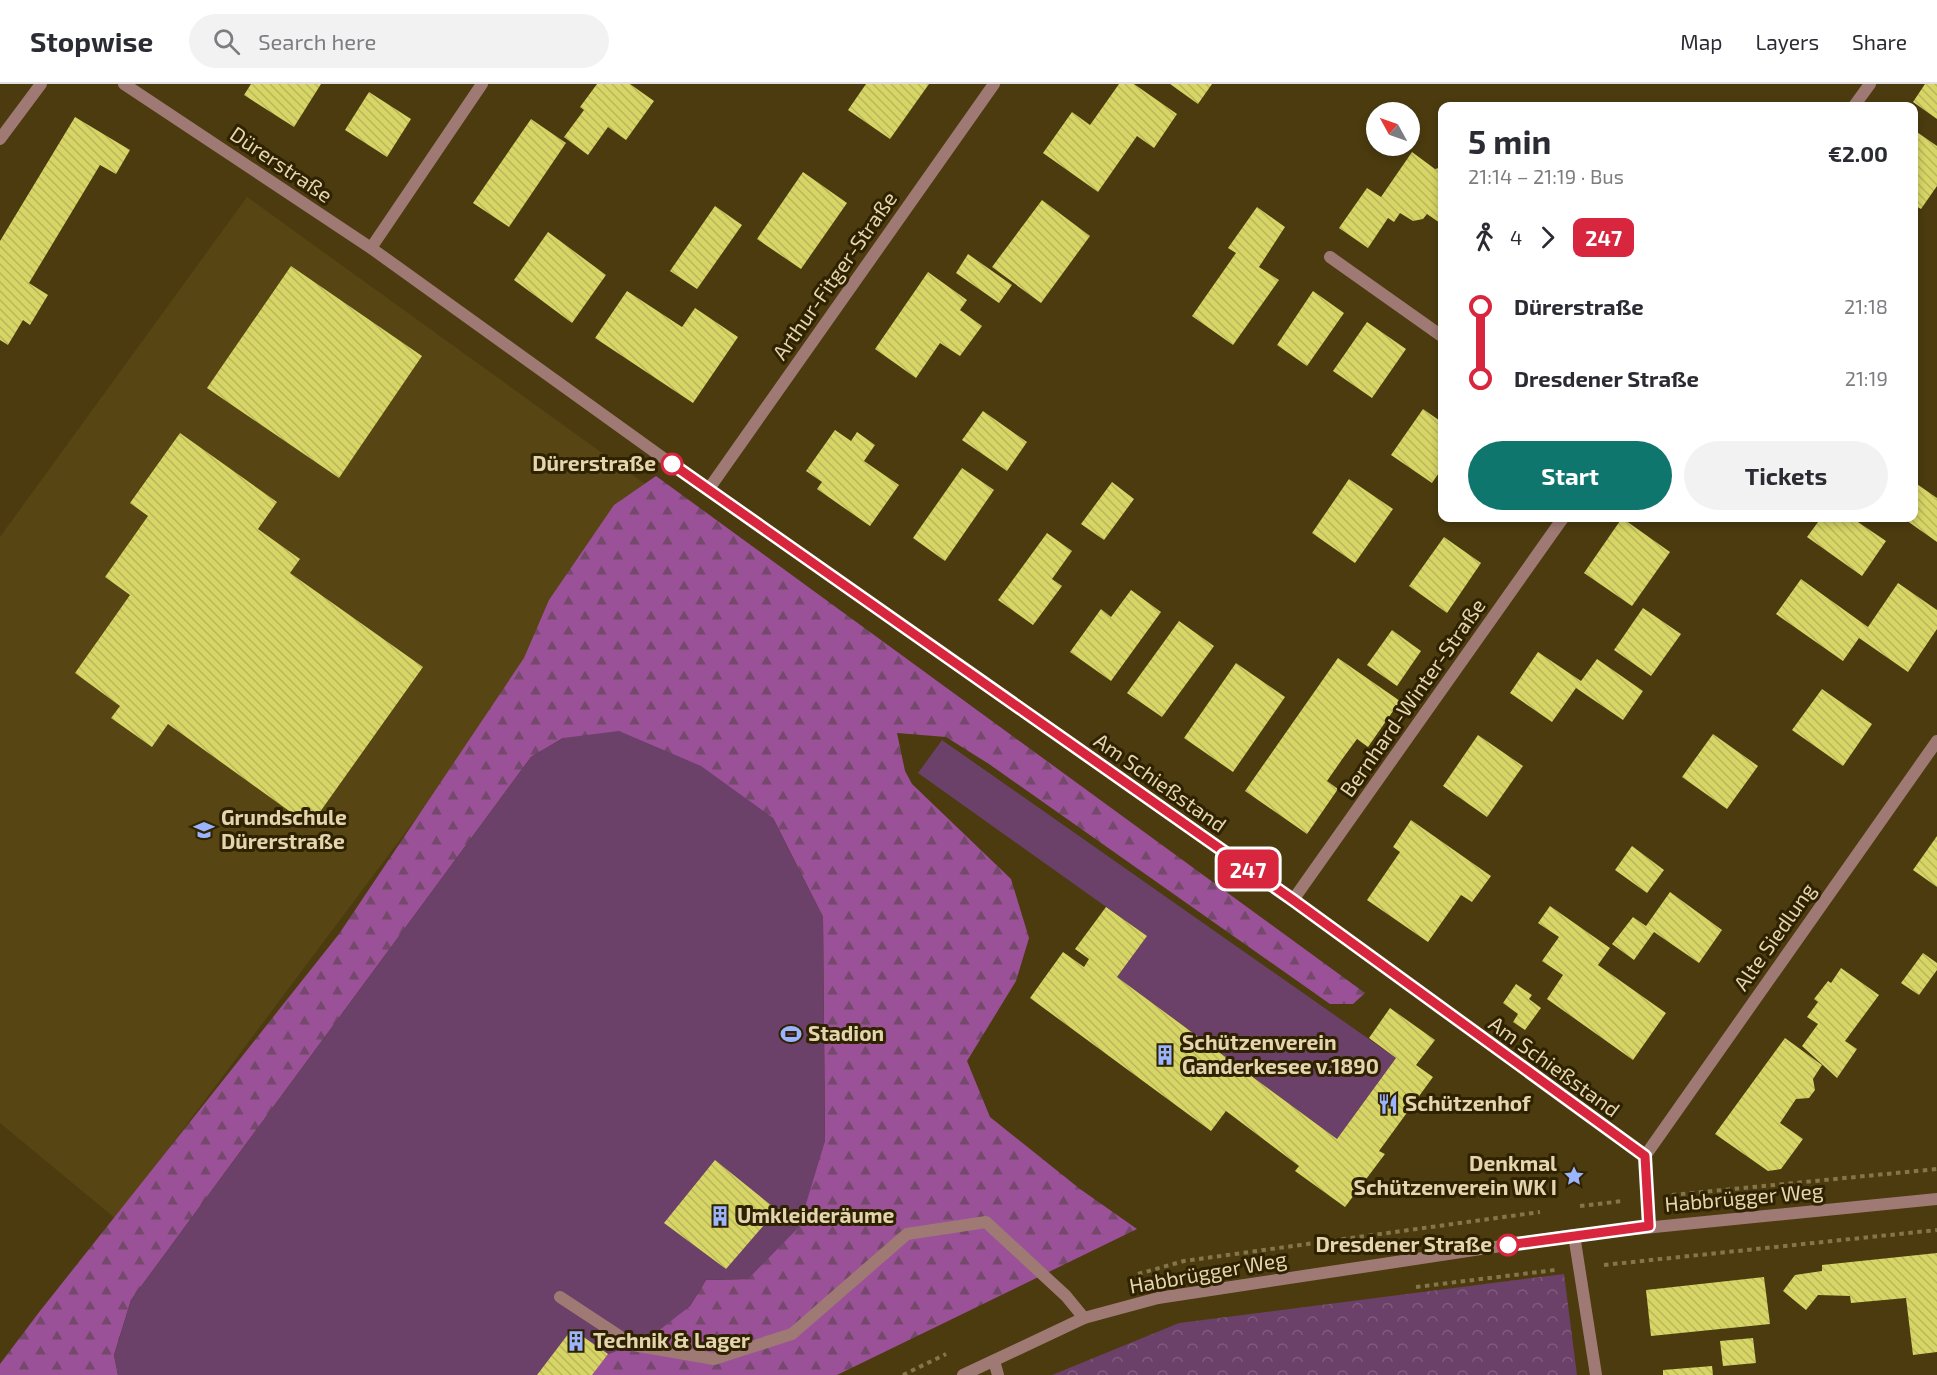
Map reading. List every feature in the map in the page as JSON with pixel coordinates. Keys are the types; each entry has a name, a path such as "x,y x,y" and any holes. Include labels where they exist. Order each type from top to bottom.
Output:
{"street":[{"path":"0,139 41,84"},
{"name":"Dürerstraße","path":"124,84 371,248 708,490"},
{"path":"371,248 482,84"},
{"name":"Arthur-Fitger-Straße","path":"708,490 994,84"},
{"path":"1857,102 1870,84"},
{"path":"1329,257 1438,333"},
{"name":"Am Schießstand","path":"708,490 1293,900 1645,1156"},
{"name":"Bernhard-Winter-Straße","path":"1293,900 1560,522"},
{"name":"Alte Siedlung","path":"1645,1156 1937,741"},
{"path":"1645,1156 1649,1226"},
{"name":"Habbrügger Weg","path":"963,1375 1084,1318 1158,1298 1574,1235 1937,1199"},
{"path":"560,1297 633,1345 714,1359 792,1334 907,1234 987,1222 1066,1296 1084,1318"},
{"path":"1574,1235 1596,1375"},
{"path":"994,1361 998,1375"}],"path":[{"path":"1414,1287 1578,1267 1937,1230"}],"shaded area":[{"name":"Grundschule Dürerstraße","path":"247,197 659,494 116,1219 0,1123 0,537"}],"green space":[{"path":"656,476 1365,993 1353,1004 1330,1004 989,764 946,737 897,733 905,771 912,784 1011,879 1029,938 1016,981 967,1061 990,1117 1080,1189 1137,1229 837,1375 584,1375 608,1354 633,1345 690,1306 706,1280 748,1279 825,1141 823,917 773,818 563,738 531,757 131,1300 114,1355 118,1375 0,1375 0,1364 40,1311 339,934 524,658 549,600 614,505"},
{"path":"619,731 701,766 773,818 823,917 825,1141 799,1227 748,1279 706,1280 690,1306 648,1339 608,1354 584,1375 118,1375 114,1355 131,1300 531,757 563,738"},
{"path":"942,740 1396,1058 1337,1139 1117,977 1147,936 918,773"},
{"path":"1564,1274 1577,1375 1052,1375 1179,1323"}],"building":[{"path":"251,84 321,84 294,127 244,95"},
{"path":"597,84 630,84 654,101 626,140 608,127 588,155 564,137 584,110 580,107"},
{"path":"866,84 929,84 890,139 848,110"},
{"path":"1119,84 1134,84 1177,114 1154,148 1137,136 1098,192 1043,153 1072,112 1090,125"},
{"path":"1170,84 1212,84 1198,104"},
{"path":"1925,84 1937,84 1937,119 1918,106 1918,102 1913,102"},
{"path":"369,92 411,119 387,157 345,130"},
{"path":"75,117 130,150 116,174 100,165 29,283 48,295 30,325 23,320 8,345 0,340 0,241"},
{"path":"531,119 566,143 509,227 473,203"},
{"path":"1918,133 1937,146 1937,186 1921,209 1918,207"},
{"path":"1409,156 1417,156 1435,169 1438,168 1438,222 1427,214 1423,219 1413,221 1400,213 1394,222 1388,218 1368,248 1339,228 1367,188 1381,197"},
{"path":"803,172 847,203 801,269 757,239"},
{"path":"1042,200 1090,236 1041,303 992,267"},
{"path":"715,206 742,225 697,289 670,271"},
{"path":"1257,207 1285,227 1259,267 1279,280 1233,345 1192,316 1236,253 1228,248"},
{"path":"548,232 606,275 572,323 514,280"},
{"path":"968,254 1012,285 999,303 956,273"},
{"path":"291,266 422,356 339,478 207,388"},
{"path":"928,272 967,300 960,310 982,326 960,356 940,343 916,378 875,349"},
{"path":"627,291 682,327 695,308 738,337 693,403 595,338"},
{"path":"1313,291 1344,313 1307,366 1277,345"},
{"path":"1367,322 1406,349 1372,398 1333,371"},
{"path":"1423,409 1438,420 1438,474 1432,483 1391,455"},
{"path":"983,411 1027,442 1007,471 962,440"},
{"path":"835,430 851,441 857,432 875,445 864,461 899,485 870,526 817,489 822,482 806,471"},
{"path":"180,433 277,502 258,529 300,559 290,573 423,667 310,826 168,724 152,747 111,718 120,706 75,673 130,595 105,577 148,516 130,503"},
{"path":"962,468 994,490 945,561 913,538"},
{"path":"1349,479 1393,509 1355,563 1312,533"},
{"path":"1112,482 1134,499 1104,540 1081,524"},
{"path":"1918,485 1937,498 1937,542 1909,522 1918,522"},
{"path":"1619,522 1628,522 1670,552 1632,606 1584,573"},
{"path":"1818,522 1858,522 1886,541 1862,576 1807,537"},
{"path":"1047,533 1072,551 1052,579 1062,586 1033,625 998,600"},
{"path":"1444,537 1481,563 1447,613 1409,586"},
{"path":"1801,579 1868,627 1898,583 1937,610 1937,629 1908,672 1859,638 1843,661 1776,614"},
{"path":"1131,590 1161,612 1111,681 1070,652 1101,609 1111,617"},
{"path":"1643,608 1681,634 1651,676 1614,650"},
{"path":"1179,621 1214,646 1162,717 1127,693"},
{"path":"1392,630 1421,651 1397,686 1367,665"},
{"path":"1538,652 1581,681 1597,659 1643,691 1623,720 1576,688 1552,722 1510,693"},
{"path":"1338,658 1400,701 1368,747 1357,739 1343,758 1327,781 1338,789 1307,834 1245,791"},
{"path":"1236,663 1285,697 1233,772 1184,738"},
{"path":"1822,689 1872,724 1843,766 1792,730"},
{"path":"1713,734 1758,766 1727,809 1682,777"},
{"path":"1478,735 1523,766 1487,817 1443,786"},
{"path":"1411,820 1491,876 1472,902 1461,895 1428,942 1367,900 1400,852 1393,847"},
{"path":"1937,836 1937,887 1913,870"},
{"path":"1632,846 1664,870 1647,893 1615,870"},
{"path":"1670,892 1722,930 1699,963 1654,932 1634,960 1612,944 1633,917 1646,926"},
{"path":"1550,906 1610,948 1598,965 1666,1013 1633,1060 1547,999 1563,975 1542,961 1559,937 1538,923"},
{"name":"Schützenverein Ganderkesee v.1890","path":"1106,907 1147,936 1117,977 1337,1139 1396,1058 1369,1038 1390,1008 1435,1040 1416,1065 1433,1077 1379,1151 1385,1154 1345,1207 1295,1171 1299,1166 1226,1111 1211,1131 1030,998 1063,952 1084,967 1089,959 1075,949"},
{"path":"1923,953 1937,963 1937,970 1919,995 1901,983"},
{"path":"1841,968 1879,995 1845,1041 1857,1049 1837,1078 1802,1046 1818,1024 1807,1017 1818,1002 1814,999 1828,981 1831,983"},
{"path":"1516,984 1532,995 1529,999 1541,1008 1525,1030 1513,1022 1518,1014 1503,1003"},
{"path":"1785,1038 1822,1065 1813,1079 1815,1090 1809,1098 1796,1099 1780,1123 1803,1139 1781,1169 1768,1171 1715,1134"},
{"name":"Umkleideräume","path":"715,1160 777,1210 726,1269 664,1223"},
{"path":"1937,1253 1937,1352 1913,1355 1906,1298 1851,1303 1850,1296 1818,1295 1806,1310 1783,1291 1795,1275 1822,1271 1822,1265"},
{"path":"1764,1277 1770,1324 1651,1336 1646,1290"},
{"name":"Technik & Lager","path":"572,1329 608,1354 592,1375 537,1375"},
{"path":"1753,1338 1756,1363 1723,1366 1720,1341"},
{"path":"1712,1366 1713,1375 1663,1375 1663,1370"}],"bus line":[{"name":"247","path":"672,464 1293,900 1606,1130 1645,1156 1649,1226 1508,1245"}],"place":[{"name":"Dürerstraße","path":"672,464"},
{"name":"Grundschule Dürerstraße","path":"204,830"},
{"name":"Stadion","path":"791,1034"},
{"name":"Schützenverein Ganderkesee v.1890","path":"1165,1055"},
{"name":"Schützenhof","path":"1388,1104"},
{"name":"Denkmal Schützenverein WK I","path":"1574,1176"},
{"name":"Umkleideräume","path":"720,1216"},
{"name":"Dresdener Straße","path":"1508,1245"},
{"name":"Technik & Lager","path":"576,1341"}]}
